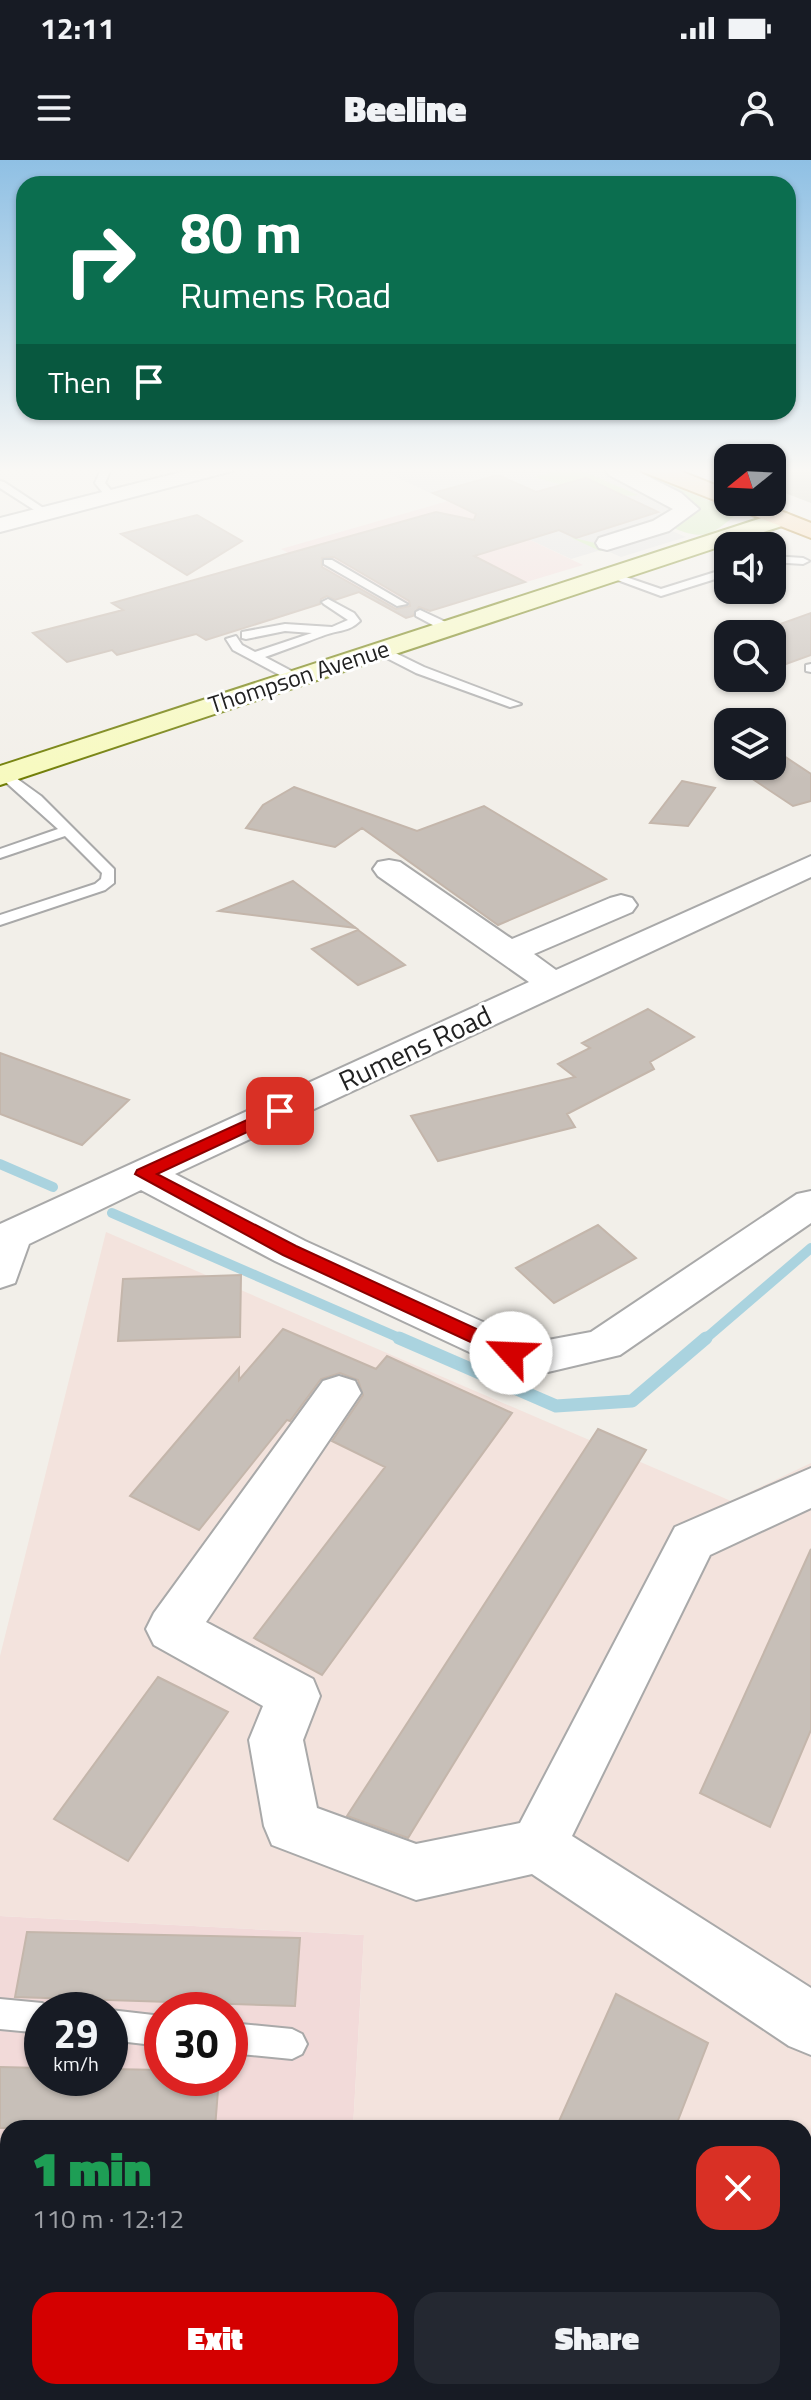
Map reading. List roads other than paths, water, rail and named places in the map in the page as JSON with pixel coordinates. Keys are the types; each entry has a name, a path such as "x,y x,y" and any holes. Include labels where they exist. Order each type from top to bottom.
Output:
{"street":[{"name":"Thompson Avenue","path":"3,775 619,572"},
{"name":"Rumens Road","path":"4,1246 143,1174 811,865"},
{"path":"389,869 554,984"},
{"path":"511,952 621,905"},
{"path":"143,1174 303,1257 511,1353 541,1358 605,1344 811,1204"},
{"path":"339,1393 172,1629 294,1696 276,1740 292,1826 416,1872 538,1846 811,2024"},
{"path":"538,1846 692,1541 811,1487"}],"lane":[{"path":"345,572 401,604"},
{"path":"610,575 661,593 714,576"},
{"path":"255,656 347,627 354,621 350,615 328,602"},
{"path":"420,614 448,628"},
{"path":"246,635 290,627 328,631"},
{"path":"232,639 237,647 295,678"},
{"path":"381,650 420,670 515,704"},
{"path":"0,920 100,887 109,880 109,872 68,830 3,775"},
{"path":"0,854 68,830"},
{"path":"0,2014 24,2016"},
{"path":"248,2040 292,2044"}],"waterway":[{"path":"0,1164 53,1187"},
{"path":"112,1213 404,1340"},
{"path":"704,1340 811,1248"},
{"path":"399,1338 556,1406 632,1401 706,1338"}]}
